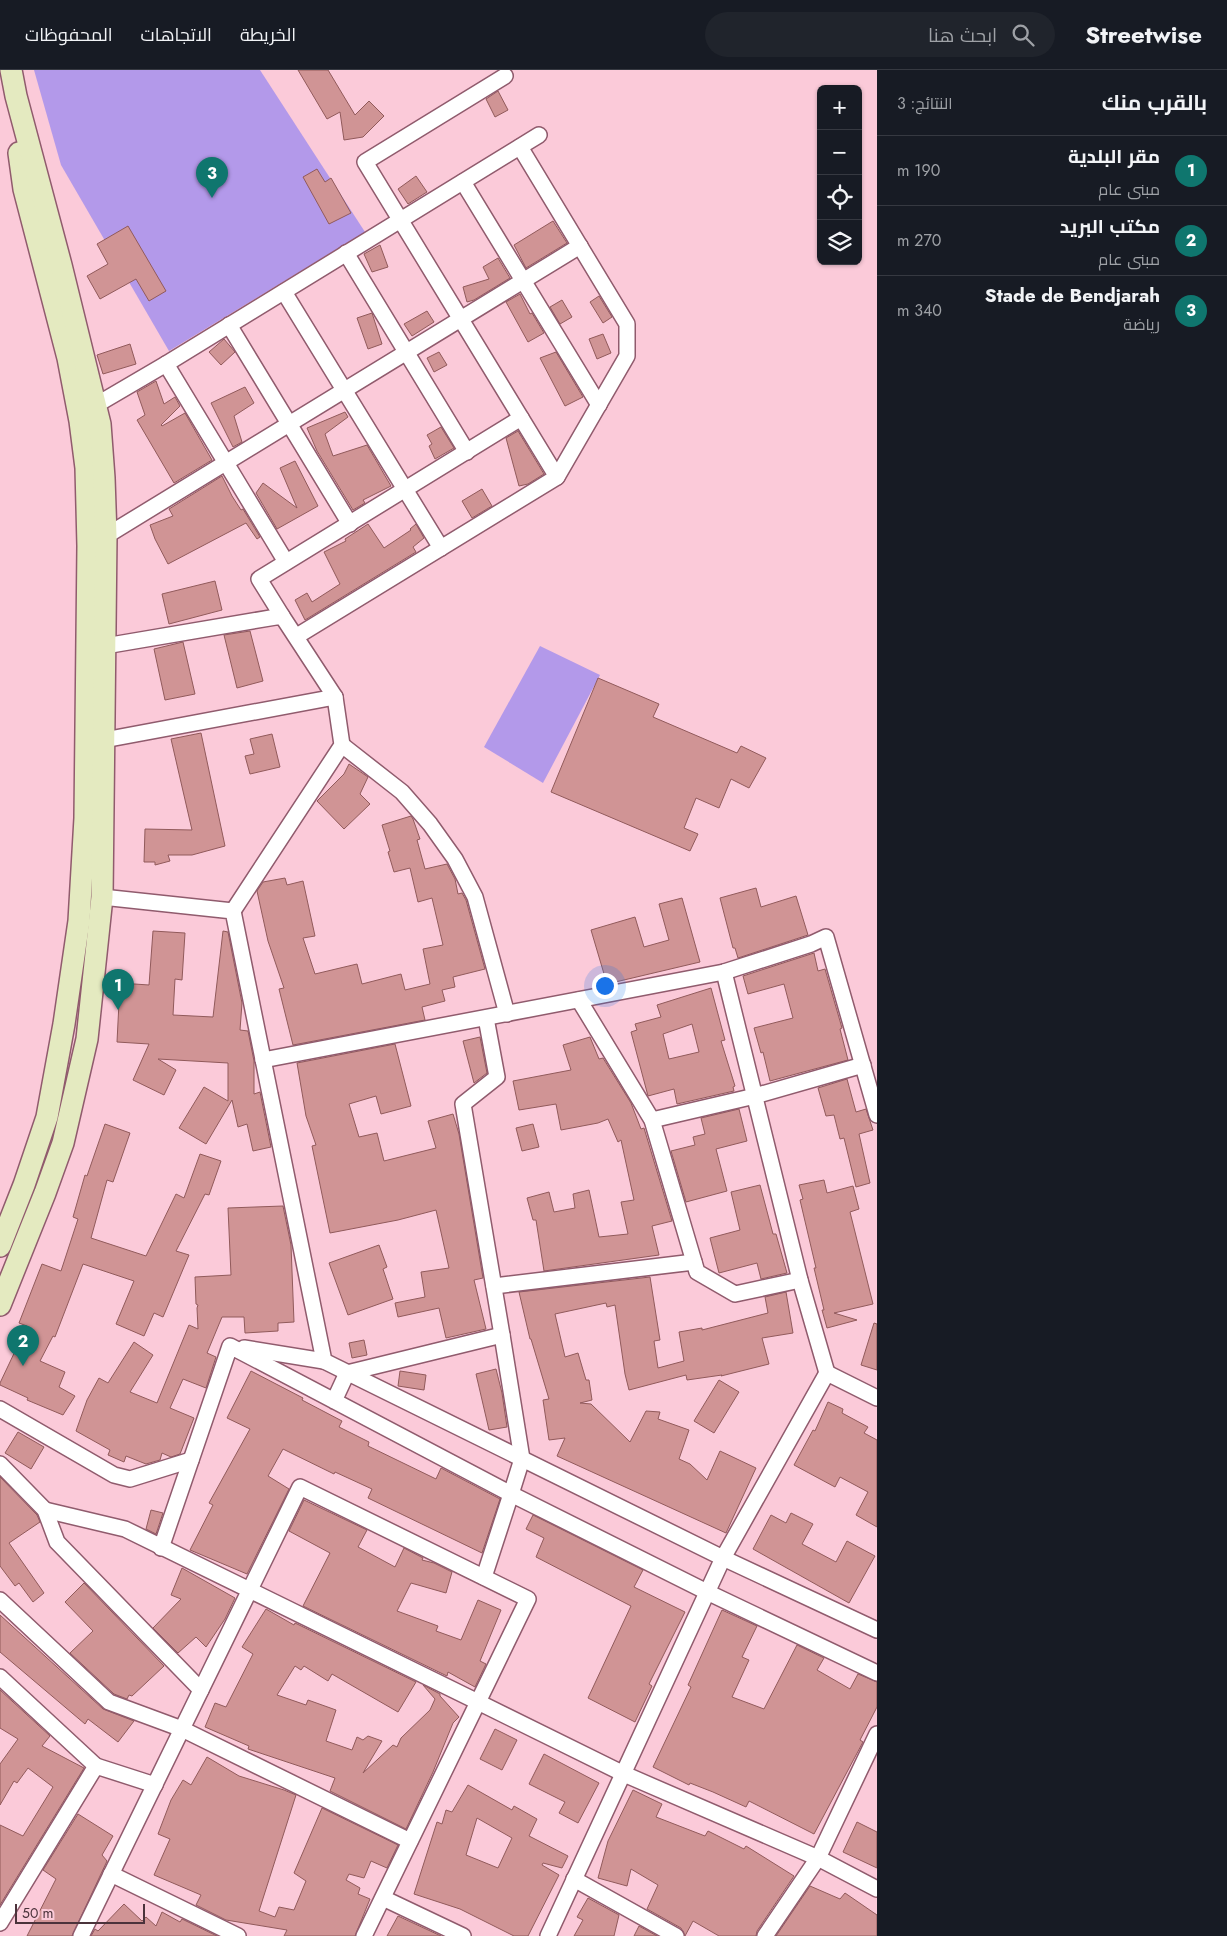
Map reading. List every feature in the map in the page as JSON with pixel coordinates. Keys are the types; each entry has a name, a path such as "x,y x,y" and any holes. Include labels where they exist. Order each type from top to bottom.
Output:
{"main road":[{"path":"0,1305 46,1193 63,1143 87,1039 102,897 106,536 100,424 96,404 16,96 11,70"},
{"path":"0,1246 24,1185 47,1117 64,1024 79,921 85,818 88,546 86,468 80,421 68,358 24,189 19,154 16,96"}],"street":[{"path":"506,76 365,162 557,477"},
{"path":"96,404 166,364 539,135"},
{"path":"296,636 557,477 627,356 627,324 520,147"},
{"path":"463,182 599,405"},
{"path":"106,536 580,246"},
{"path":"346,253 467,452"},
{"path":"284,292 441,548"},
{"path":"229,325 350,524"},
{"path":"166,364 286,562"},
{"path":"324,1361 234,911 342,745 335,697 259,579 521,418"},
{"path":"105,646 282,616"},
{"path":"104,740 335,697"},
{"path":"342,745 402,792 430,824 455,859 474,897 507,1014"},
{"path":"102,897 234,911"},
{"path":"263,1060 724,972 811,944 826,937 877,1115"},
{"path":"548,1936 707,1592 827,1373 800,1280 724,972"},
{"path":"579,1000 652,1120 697,1272 735,1294 800,1280"},
{"path":"484,1577 522,1458 463,1104 497,1076 486,1018"},
{"path":"652,1120 755,1096 863,1065"},
{"path":"494,1286 694,1262"},
{"path":"334,1401 348,1373 502,1335"},
{"path":"230,1346 324,1361 724,1558 877,1630"},
{"path":"230,1346 511,1494 707,1592 877,1672"},
{"path":"161,1548 230,1346"},
{"path":"827,1373 877,1398"},
{"path":"0,1409 114,1475 130,1479 191,1460"},
{"path":"0,1464 45,1510 57,1542 201,1690"},
{"path":"81,1936 300,1487 528,1599 364,1936"},
{"path":"45,1510 125,1529 624,1774 818,1858 877,1889"},
{"path":"0,1600 109,1702 182,1729 410,1841"},
{"path":"0,1677 96,1766 155,1785"},
{"path":"765,1936 818,1858 877,1734"},
{"path":"0,1923 96,1766"},
{"path":"111,1874 238,1936"},
{"path":"574,1879 676,1936"},
{"path":"382,1898 463,1936"}],"shaded area":[{"path":"34,70 260,70 365,232 169,351 61,165"},
{"path":"540,646 600,675 543,783 484,747"}],"building":[{"path":"298,70 328,70 355,115 369,101 384,116 363,137 344,140 340,112 327,119"},
{"path":"498,91 508,110 495,117 486,99"},
{"path":"317,169 325,182 331,178 351,213 329,224 303,177"},
{"path":"416,176 427,192 408,204 398,189"},
{"path":"553,221 567,243 526,268 514,245"},
{"path":"128,226 166,291 149,301 136,279 100,299 87,276 108,264 97,244"},
{"path":"380,245 388,267 372,272 364,254"},
{"path":"498,258 510,278 474,300 467,302 463,287 489,279 483,267"},
{"path":"520,294 530,314 532,313 544,333 528,342 506,302"},
{"path":"599,296 612,317 603,323 590,302"},
{"path":"562,300 572,317 560,324 550,307"},
{"path":"427,311 434,322 412,336 404,324"},
{"path":"372,313 382,344 368,349 357,318"},
{"path":"603,334 611,353 597,359 589,339"},
{"path":"224,339 235,352 221,365 209,352"},
{"path":"130,344 136,364 103,374 97,355"},
{"path":"439,352 447,365 434,372 427,358"},
{"path":"556,352 583,397 565,406 540,358"},
{"path":"156,381 164,404 175,397 180,406 161,425 185,413 212,460 174,483 137,420 145,415 137,392"},
{"path":"245,387 254,403 234,416 242,442 233,447 211,403"},
{"path":"345,412 348,417 325,434 333,456 367,445 391,486 363,500 365,503 353,510 317,451 307,428"},
{"path":"441,427 454,448 435,459 429,446 432,444 427,435"},
{"path":"518,431 544,474 528,484 519,486 506,438"},
{"path":"295,461 318,506 277,529 256,493 263,483 297,508 280,468"},
{"path":"222,476 232,496 241,510 243,509 260,537 257,539 246,523 168,564 150,525 173,516 169,509"},
{"path":"482,489 492,506 472,518 462,501"},
{"path":"368,524 384,548 411,530 416,524 424,538 413,547 416,552 305,620 295,600 307,593 312,602 340,584 324,552 346,541 345,539"},
{"path":"215,581 222,610 169,624 162,594"},
{"path":"250,631 263,681 237,688 224,635"},
{"path":"183,642 195,694 165,700 154,649"},
{"path":"598,678 659,704 653,717 737,753 741,746 766,758 749,788 731,779 719,808 696,798 684,828 698,834 690,851 551,792"},
{"path":"201,733 225,846 192,855 168,855 170,861 155,865 155,862 144,862 145,829 192,830 171,739"},
{"path":"272,734 280,767 250,774 245,756 254,754 250,739"},
{"path":"349,764 368,777 360,794 370,804 344,829 317,801 344,774"},
{"path":"411,816 420,839 417,840 425,869 447,864 455,879 458,894 462,893 466,900 485,969 453,977 455,987 442,990 445,1001 422,1007 425,1020 293,1045 279,989 284,988 268,941 257,891 263,882 285,878 287,885 303,881 315,936 303,938 315,974 357,964 362,984 401,974 405,990 430,984 423,949 443,945 432,898 418,902 410,868 394,872 382,825"},
{"path":"756,888 761,907 796,896 808,935 738,958 735,948 733,948 720,898"},
{"path":"682,898 700,962 607,984 591,930 635,917 644,947 669,940 659,904"},
{"path":"153,931 185,933 182,980 175,979 173,1015 213,1017 223,931 228,932 242,1003 240,1030 248,1031 254,1061 254,1094 260,1092 271,1147 253,1151 247,1124 238,1127 232,1100 206,1144 179,1128 204,1087 228,1101 228,1063 158,1059 176,1070 164,1095 133,1080 149,1044 117,1042 120,983 149,985"},
{"path":"814,953 818,971 825,969 842,1028 840,1029 848,1060 770,1081 763,1052 761,1053 754,1028 793,1018 784,984 748,994 743,976"},
{"path":"711,988 725,1040 721,1041 735,1086 733,1087 734,1091 677,1104 674,1089 648,1096 631,1032 637,1030 635,1024 661,1017 657,1005","holes":["692,1024 699,1052 669,1059 663,1034"]},
{"path":"480,1037 487,1073 474,1083 463,1041"},
{"path":"590,1037 599,1059 603,1058 631,1103 641,1129 644,1128 672,1221 652,1226 659,1255 544,1271 536,1220 533,1220 527,1198 549,1192 554,1212 575,1208 573,1194 589,1190 599,1237 628,1234 621,1202 634,1200 621,1140 618,1142 608,1119 598,1123 561,1130 556,1104 519,1110 513,1081 571,1070 563,1045"},
{"path":"395,1044 411,1106 381,1114 376,1096 349,1104 359,1137 377,1133 384,1161 436,1148 428,1121 453,1114 459,1134 483,1278 474,1280 486,1329 446,1338 439,1308 398,1317 395,1303 425,1297 421,1272 449,1268 436,1210 398,1220 330,1233 312,1146 316,1145 306,1116 297,1063"},
{"path":"847,1079 856,1112 866,1109 873,1130 859,1134 870,1183 856,1187 844,1138 840,1139 834,1115 826,1116 818,1088"},
{"path":"739,1109 747,1141 716,1149 727,1191 686,1202 671,1151 695,1145 693,1137 705,1134 701,1118"},
{"path":"105,1124 130,1133 113,1182 107,1180 91,1238 146,1256 176,1194 184,1198 200,1154 221,1161 209,1195 205,1194 176,1251 189,1255 163,1317 154,1313 144,1336 116,1324 134,1281 83,1264 55,1337 53,1336 40,1361 65,1372 59,1387 75,1396 63,1415 27,1400 28,1398 0,1385 0,1383 27,1326 19,1323 42,1264 61,1271 78,1219 73,1217 85,1175 87,1176"},
{"path":"533,1124 539,1147 522,1151 516,1128"},
{"path":"824,1180 827,1193 853,1186 859,1209 850,1212 873,1304 834,1313 857,1320 827,1328 814,1268 816,1268 800,1200 803,1199 799,1185"},
{"path":"760,1185 773,1234 776,1234 787,1273 761,1279 757,1263 719,1273 710,1238 740,1230 731,1192"},
{"path":"283,1206 291,1245 294,1322 278,1323 278,1331 245,1333 244,1317 222,1317 207,1353 216,1357 206,1388 183,1379 170,1408 194,1418 180,1454 171,1457 162,1453 160,1460 146,1464 126,1456 124,1462 108,1455 110,1450 76,1431 87,1400 99,1378 108,1383 134,1342 153,1355 130,1392 157,1403 189,1325 198,1329 195,1277 231,1275 228,1208"},
{"path":"379,1245 387,1267 383,1269 393,1299 348,1315 329,1263"},
{"path":"650,1277 660,1340 654,1341 658,1368 684,1361 679,1332 702,1328 702,1330 768,1313 765,1297 786,1292 793,1333 762,1338 769,1364 721,1376 687,1380 686,1375 629,1390 615,1305 607,1307 606,1303 555,1314 565,1357 578,1353 586,1380 589,1380 592,1400 580,1403 591,1404 630,1442 646,1411 660,1412 658,1419 689,1430 679,1459 690,1464 707,1480 720,1451 756,1468 726,1533 557,1456 565,1438 549,1440 543,1400 549,1399 530,1339 519,1292"},
{"path":"874,1323 877,1324 877,1370 861,1365"},
{"path":"364,1340 367,1355 352,1358 349,1343"},
{"path":"496,1369 507,1427 489,1430 476,1374"},
{"path":"251,1371 342,1421 339,1427 369,1442 368,1446 436,1479 441,1468 500,1499 482,1553 368,1498 372,1489 335,1472 334,1474 283,1449 268,1476 289,1489 247,1574 190,1550 213,1505 209,1503 250,1429 227,1418"},
{"path":"400,1371 426,1375 424,1390 398,1386"},
{"path":"719,1380 739,1392 714,1433 694,1421"},
{"path":"828,1402 843,1409 842,1413 868,1427 864,1433 877,1440 877,1527 856,1515 868,1492 840,1477 835,1487 794,1465 813,1430 815,1431"},
{"path":"18,1432 44,1447 31,1469 5,1453"},
{"path":"0,1477 37,1515 40,1522 9,1543 44,1593 33,1602 19,1583 15,1586 0,1566"},
{"path":"304,1500 367,1530 358,1547 395,1567 404,1548 423,1558 422,1560 434,1563 452,1572 446,1593 411,1583 397,1611 438,1626 436,1631 461,1640 478,1600 501,1610 480,1661 486,1664 475,1687 448,1672 447,1676 303,1606 330,1553 289,1531"},
{"path":"151,1510 163,1513 156,1534 146,1529"},
{"path":"791,1513 813,1524 802,1544 836,1562 847,1541 875,1556 849,1603 753,1549 771,1515 786,1523"},
{"path":"533,1515 643,1570 634,1587 685,1612 649,1684 652,1686 635,1722 588,1698 631,1606 536,1557 544,1538 526,1529"},
{"path":"182,1568 235,1598 225,1619 206,1647 196,1637 178,1653 153,1628 181,1599 171,1595"},
{"path":"84,1583 164,1666 132,1696 129,1695 127,1699 114,1694 70,1653 93,1631 65,1602"},
{"path":"266,1609 294,1625 295,1623 416,1682 398,1712 332,1674 328,1681 304,1666 301,1670 295,1666 277,1695 306,1705 308,1700 336,1710 326,1741 352,1750 357,1737 363,1740 368,1736 382,1741 363,1773 393,1745 397,1747 401,1738 430,1710 435,1699 423,1685 440,1694 459,1717 453,1723 433,1772 406,1829 330,1791 335,1778 248,1749 249,1746 205,1727 215,1703 226,1707 253,1654 242,1647"},
{"path":"722,1610 757,1626 742,1657 749,1660 732,1697 764,1709 797,1645 824,1658 817,1670 850,1689 858,1674 877,1682 877,1707 860,1740 863,1742 814,1834 749,1801 746,1807 690,1783 689,1785 653,1767 691,1687 688,1685"},
{"path":"0,1615 103,1709 134,1721 118,1742 88,1719 85,1724 0,1652"},
{"path":"0,1690 50,1736 42,1746 84,1768 0,1905 0,1825 23,1836 53,1787 28,1768 17,1783 14,1781 0,1805 0,1764 18,1739 0,1728"},
{"path":"495,1729 517,1740 502,1770 480,1759"},
{"path":"544,1754 599,1783 578,1823 559,1813 565,1802 529,1784"},
{"path":"207,1757 239,1776 296,1795 259,1911 275,1917 279,1907 294,1910 306,1881 294,1873 322,1808 398,1845 387,1868 371,1861 364,1878 349,1874 346,1880 360,1888 358,1894 370,1899 355,1936 284,1936 287,1930 226,1920 196,1905 201,1895 154,1875 170,1839 158,1834 171,1800 183,1780 191,1785"},
{"path":"468,1785 512,1810 514,1806 537,1819 529,1836 568,1856 562,1868 543,1863 542,1865 559,1875 528,1936 514,1936 460,1909 414,1894 437,1822 442,1824 446,1810 452,1812","holes":["477,1818 512,1838 498,1868 466,1855"]},
{"path":"633,1790 662,1804 656,1817 705,1836 708,1831 744,1849 746,1846 794,1876 757,1931 756,1936 719,1936 693,1921 685,1936 681,1928 647,1909 658,1885 631,1869 627,1886 598,1878 608,1841"},
{"path":"78,1814 113,1836 102,1855 107,1861 72,1936 27,1936 56,1879 43,1870"},
{"path":"857,1822 877,1832 877,1868 843,1852"},
{"path":"810,1886 840,1899 845,1893 877,1915 877,1936 776,1936"},
{"path":"588,1898 619,1915 614,1936 574,1936 583,1920 577,1917"},
{"path":"124,1904 142,1921 146,1917 156,1926 162,1912 180,1922 182,1919 217,1936 91,1936 95,1929 98,1931"},
{"path":"398,1916 441,1936 387,1936"},
{"path":"639,1926 657,1936 634,1936"}],"place":[{"name":"Stade de Bendjarah","path":"212,198"},
{"name":"مقر البلدية","path":"118,1010"},
{"name":"مكتب البريد","path":"23,1366"}]}
